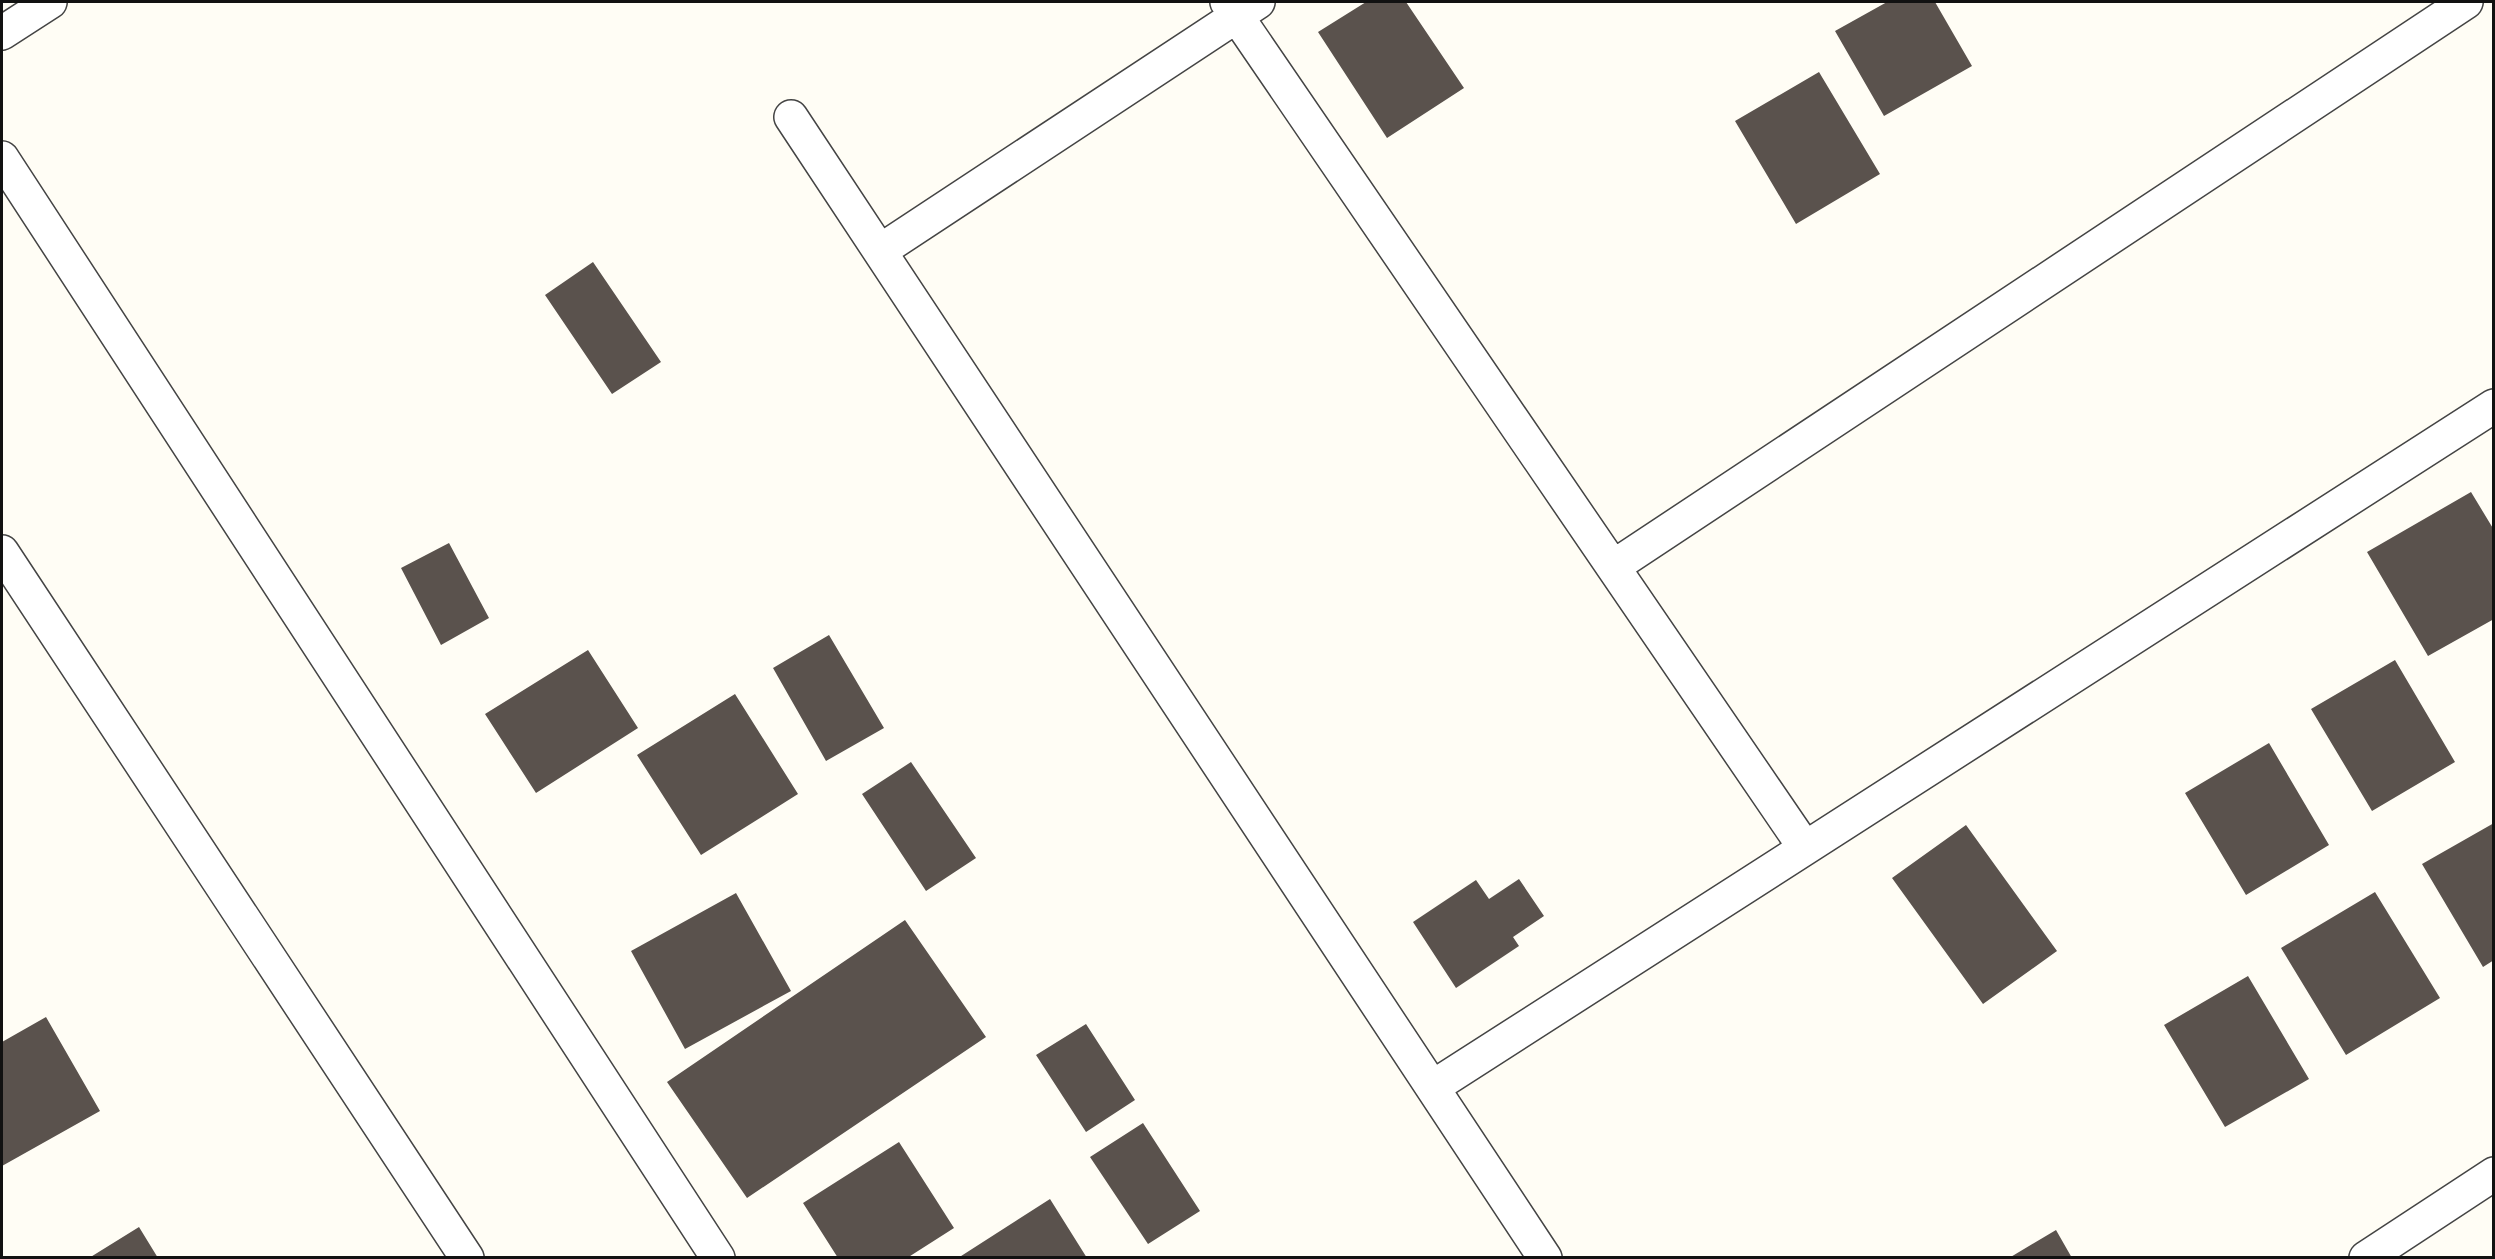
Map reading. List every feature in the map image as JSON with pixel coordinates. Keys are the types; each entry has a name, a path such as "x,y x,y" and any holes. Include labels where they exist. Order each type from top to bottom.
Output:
{"street":[{"path":"2,33 50,2"},
{"path":"1612,567 2466,2"},
{"path":"880,251 1240,6 1612,567 1805,848"},
{"path":"791,117 1545,1257"},
{"path":"2,158 718,1257"},
{"path":"1433,1087 2493,406"},
{"path":"2,552 466,1257"},
{"path":"2366,1257 2493,1174"}],"building":[{"path":"1366,2 1406,2 1464,88 1387,138 1318,32"},
{"path":"1887,2 1935,2 1972,66 1884,116 1835,31"},
{"path":"1819,72 1880,174 1796,224 1735,121"},
{"path":"593,262 661,362 612,394 545,295"},
{"path":"2471,492 2494,530 2494,619 2428,656 2367,552"},
{"path":"449,543 489,618 441,645 401,568"},
{"path":"829,635 884,728 826,761 773,668"},
{"path":"588,650 638,728 536,793 485,714"},
{"path":"2395,660 2455,762 2372,811 2311,709"},
{"path":"735,694 798,794 701,855 637,755"},
{"path":"2269,743 2329,845 2246,895 2185,793"},
{"path":"911,762 976,858 926,891 862,794"},
{"path":"2494,823 2494,960 2483,967 2422,864"},
{"path":"1966,825 2057,951 1983,1004 1892,878"},
{"path":"1519,879 1544,916 1513,937 1519,946 1456,988 1413,922 1476,880 1489,899"},
{"path":"2375,892 2440,998 2346,1055 2281,948"},
{"path":"736,893 791,991 685,1049 631,951"},
{"path":"905,920 986,1037 747,1198 667,1082"},
{"path":"2248,976 2309,1079 2225,1127 2164,1025"},
{"path":"46,1017 100,1111 2,1166 2,1042"},
{"path":"1086,1024 1135,1100 1086,1132 1036,1055"},
{"path":"1143,1123 1200,1211 1148,1244 1090,1157"},
{"path":"899,1142 954,1228 907,1258 838,1258 803,1203"},
{"path":"1050,1199 1087,1258 958,1258"},
{"path":"139,1227 158,1258 89,1258"},
{"path":"2056,1230 2072,1258 2009,1258"}]}
